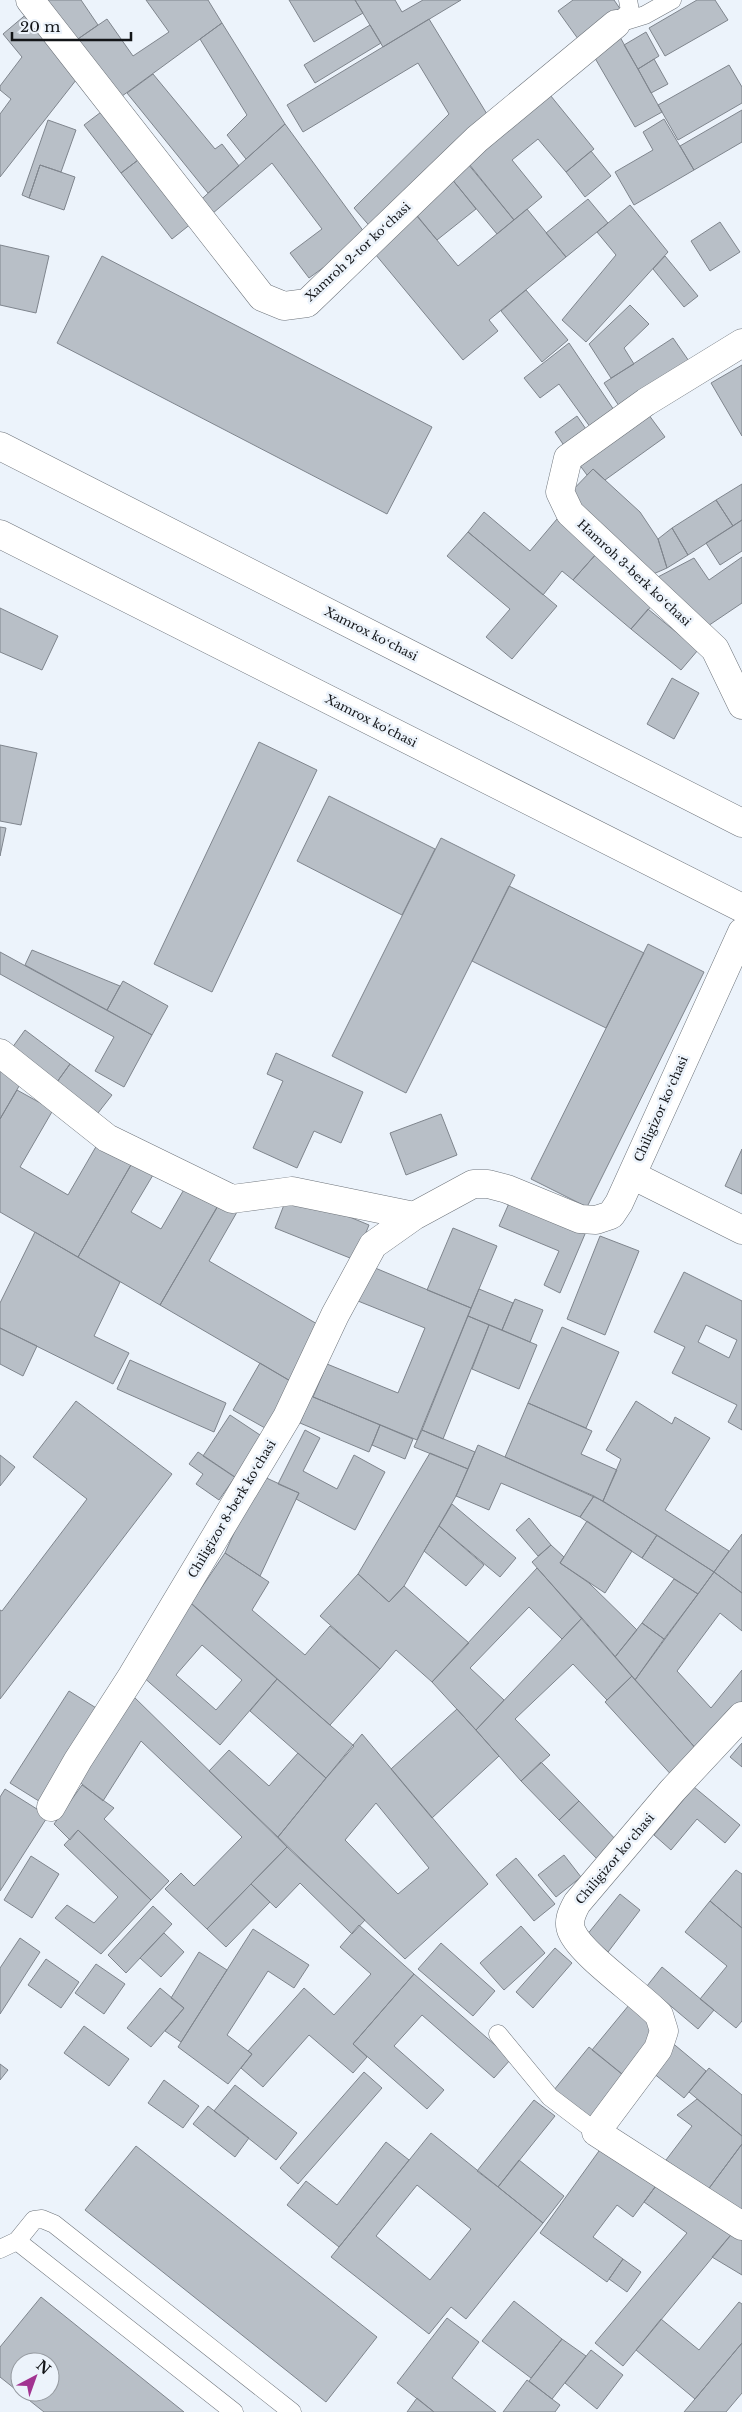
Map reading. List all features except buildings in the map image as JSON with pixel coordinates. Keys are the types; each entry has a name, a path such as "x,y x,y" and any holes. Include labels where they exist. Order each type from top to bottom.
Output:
{"street":[{"name":"Xamroh 2-tor koʻchasi","path":"30,0 262,297 284,306 307,303 478,139 616,24"},
{"name":"Hamroh 3-berk koʻchasi","path":"742,343 646,402 568,458 560,492 570,513 715,649 742,705"},
{"name":"Xamrox koʻchasi","path":"0,446 742,823"},
{"name":"Xamrox ko'chasi","path":"0,534 742,908"},
{"name":"Chiligizor koʻchasi","path":"742,932 632,1175 742,1230"},
{"path":"0,1053 107,1138 232,1200 292,1191 414,1216"},
{"name":"Chiligizor 8-berk koʻchasi","path":"51,1807 287,1417 335,1316 373,1245 414,1216 473,1184 488,1184 580,1218 596,1220 611,1215 619,1203 632,1175"},
{"name":"Chiligizor koʻchasi","path":"596,2132 658,2049 664,2031 660,2015 582,1947 571,1931 570,1914 577,1903 666,1799 742,1716"},
{"path":"596,2132 742,2226"}],"lane":[{"path":"616,24 630,11 628,0"},
{"path":"616,24 645,16 672,0"},
{"path":"498,2034 550,2097 596,2132"},
{"path":"0,2249 17,2240 34,2220 42,2219 54,2224 292,2412"},
{"path":"17,2240 234,2412"}]}
